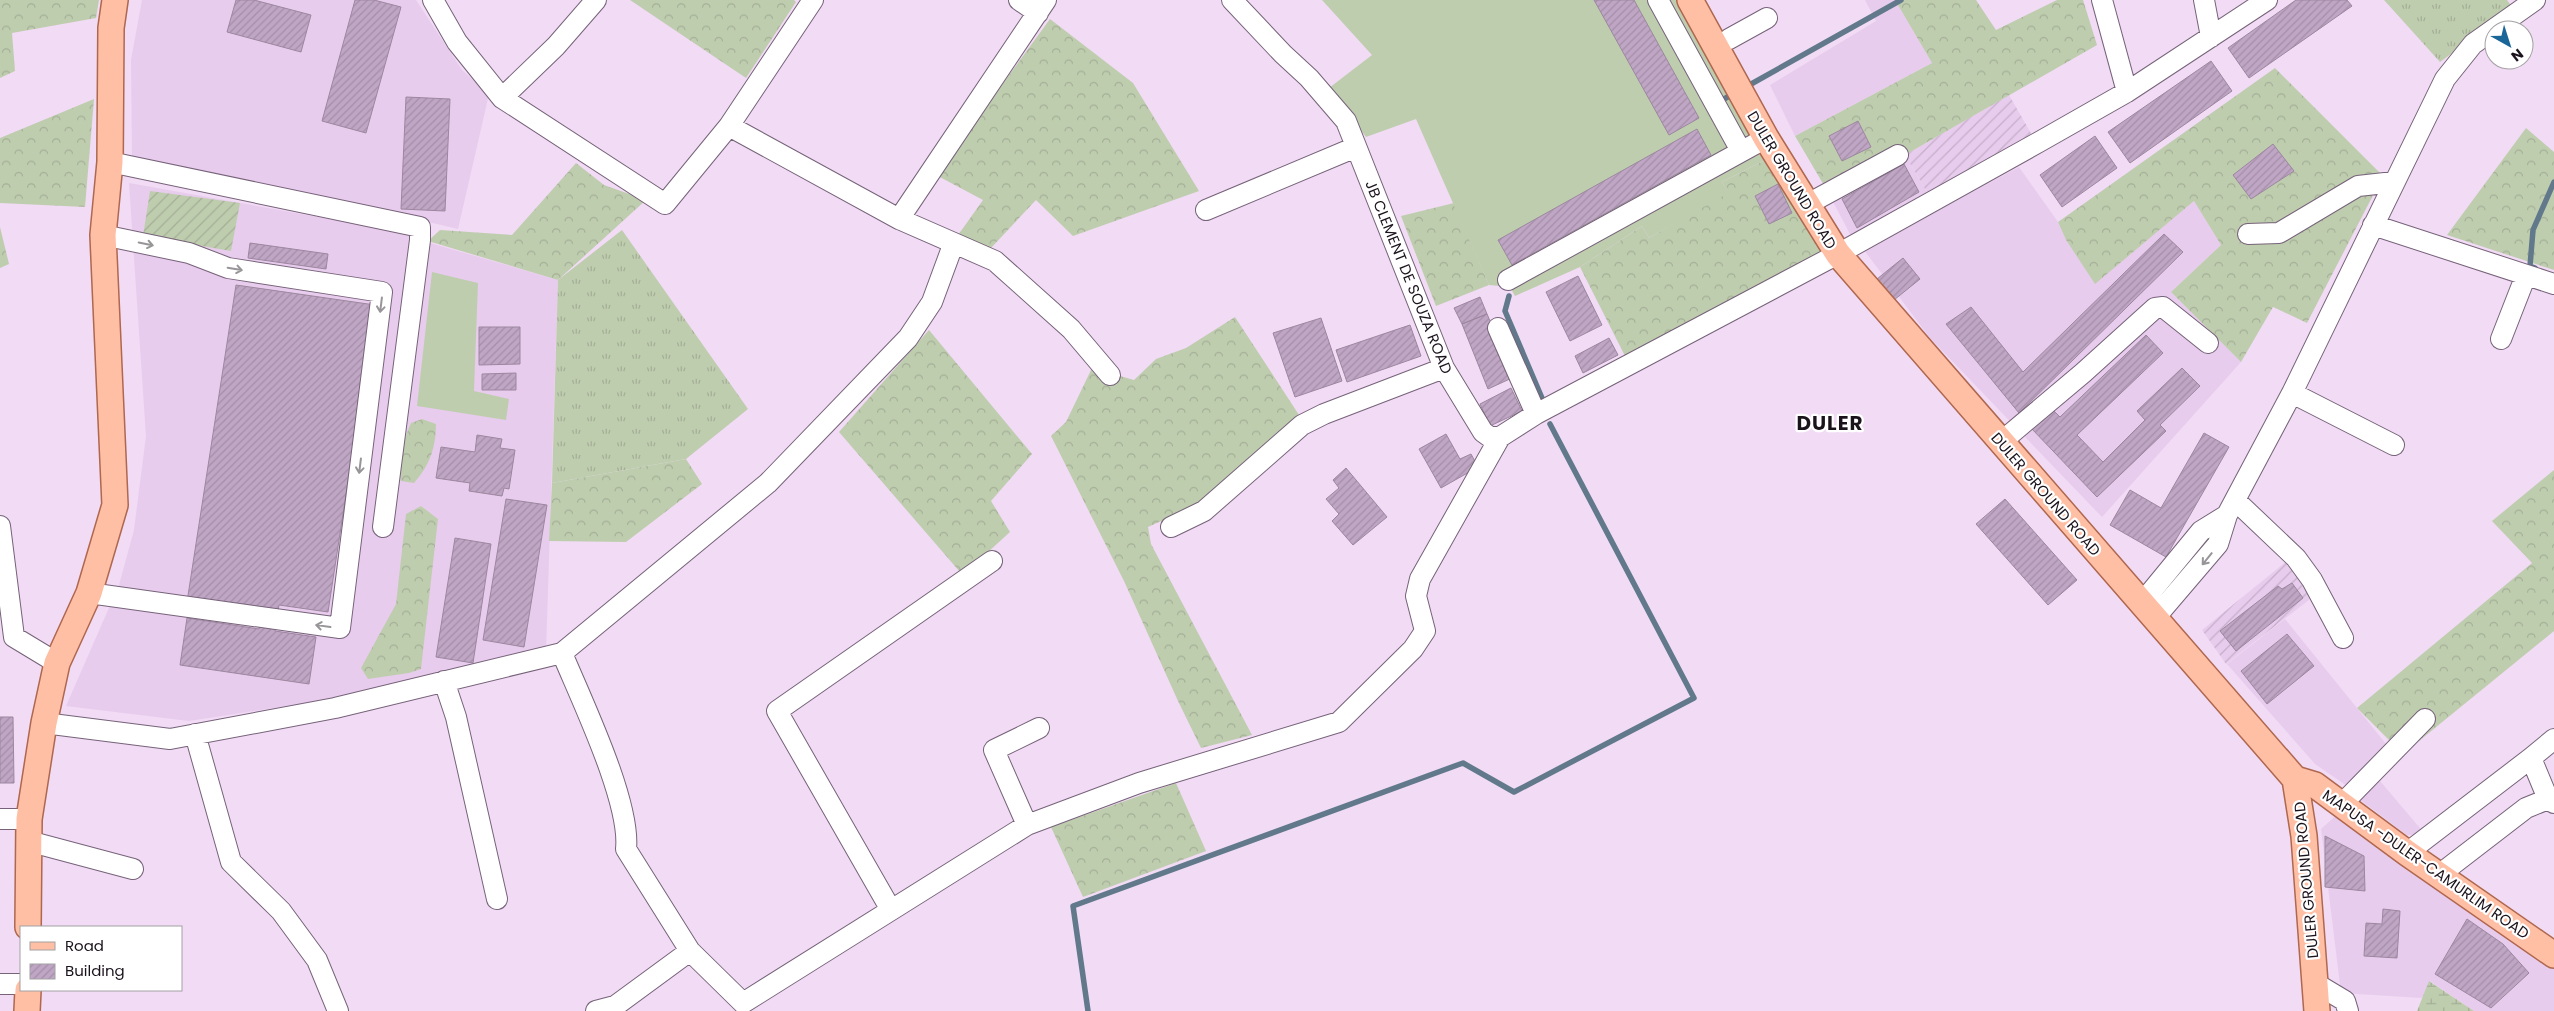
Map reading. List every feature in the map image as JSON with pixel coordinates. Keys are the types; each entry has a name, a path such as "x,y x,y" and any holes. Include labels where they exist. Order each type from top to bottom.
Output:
{"main road":[{"path":"28,926 28,830 44,723 57,663 89,593 115,505 104,234 110,162 110,28 115,0"},
{"name":"DULER GROUND ROAD","path":"1690,0 1766,138 1838,254 2295,779 2304,836 2316,1011"},
{"name":"MAPUSA -DULER-CAMURLIM ROAD","path":"2295,779 2315,785 2407,853 2554,955"},
{"path":"26,1011 28,991"}],"street":[{"path":"432,0 457,42 502,98 665,204 729,126 813,0"},
{"path":"502,98 556,46 596,0"},
{"path":"899,220 1042,7 1019,0"},
{"name":"JB CLEMENT DE SOUZA ROAD","path":"1232,0 1283,54 1309,78 1346,121 1444,368 1483,432 1490,437 1500,437"},
{"path":"1658,0 1741,151"},
{"path":"2102,0 2127,92"},
{"path":"2204,0 2211,37"},
{"path":"562,652 612,777 627,835 626,849 690,951 743,1003 1027,825 1139,783 1338,722 1413,649 1425,632 1416,596 1420,579 1500,437 1536,414 1838,254 2127,92 2267,0"},
{"path":"2148,612 2201,531 2232,508 2292,393 2445,79 2474,44 2535,0"},
{"path":"1730,39 1767,18"},
{"path":"729,126 899,220 995,262 1071,329 1110,375"},
{"path":"1508,280 1766,138"},
{"path":"1206,210 1356,147"},
{"path":"1806,205 1898,155"},
{"path":"110,162 420,227 420,240 383,527"},
{"path":"2248,234 2279,233 2358,186 2394,182"},
{"path":"2373,225 2554,284"},
{"path":"89,593 340,628 382,292 228,268 189,253 104,234"},
{"path":"44,723 170,739 334,708 562,652 768,483 908,338 932,302 953,245"},
{"path":"2502,338 2526,275"},
{"path":"2001,442 2083,373 2155,308 2163,307 2208,343"},
{"path":"1498,328 1536,414"},
{"path":"1171,527 1204,511 1302,425 1324,414 1444,368"},
{"path":"2292,393 2394,445"},
{"path":"2232,508 2296,558 2312,580 2343,638"},
{"path":"0,526 14,637 57,663"},
{"path":"892,910 777,711 992,561"},
{"path":"444,681 456,717 497,899"},
{"path":"2342,804 2425,719"},
{"path":"1027,825 994,750 1039,728"},
{"path":"195,734 231,862 281,910 317,960 338,1011"},
{"path":"2407,853 2554,739"},
{"path":"2439,875 2526,808 2551,801 2531,758"},
{"path":"0,819 133,869"},
{"path":"596,1011 615,1006 690,951"},
{"path":"2315,983 2345,1001 2348,1011"},
{"path":"0,984 20,984"}],"shaded area":[{"path":"142,0 416,0 462,70 489,94 458,229 246,179 132,159 131,60"},
{"path":"1865,0 1895,0 1932,63 1795,136 1770,85 1876,21"},
{"path":"2009,95 2032,135 1928,194 1905,155"},
{"path":"1905,155 1928,194 1851,236 1830,196"},
{"path":"2019,167 2058,222 2066,240 2095,283 2194,201 2221,245 2171,292 2241,362 2102,517 1930,338 1864,250"},
{"path":"129,183 402,232 420,240 558,280 546,651 339,698 189,721 66,706 119,585 134,530 146,436"},
{"path":"2288,560 2314,596 2226,664 2202,630"},
{"path":"2285,619 2386,744 2347,786 2315,764 2227,664"},
{"path":"2380,781 2425,834 2407,835 2359,799"},
{"path":"2340,812 2554,963 2554,1011 2474,1011 2430,981 2422,998 2341,993 2321,829"}],"green space":[{"path":"0,0 99,0 96,18 12,33 15,71 0,78"},
{"path":"630,0 794,0 796,2 746,78"},
{"path":"1322,0 1677,0 1765,160 1722,182 1728,193 1649,238 1642,226 1580,267 1515,296 1510,287 1489,285 1416,119 1366,137 1329,88 1372,55"},
{"path":"1895,0 1976,0 1996,30 2057,0 2083,0 2097,45 1905,155 1900,145 1825,187 1795,136 1932,63"},
{"path":"2384,0 2507,0 2513,8 2497,20 2484,20 2484,29 2440,62"},
{"path":"1050,19 1133,83 1199,191 1073,236 1036,200 991,248 956,238 983,200 936,175"},
{"path":"2275,68 2383,176 2307,323 2273,307 2241,362 2171,292 2221,245 2194,201 2095,284 2066,240 2058,222"},
{"path":"94,99 85,207 0,203 0,138"},
{"path":"2526,128 2554,152 2554,270 2447,235"},
{"path":"1765,160 1823,255 1626,358 1580,267 1642,226 1649,238 1727,192 1722,182"},
{"path":"576,163 604,185 646,200 558,280 428,241 440,230 512,235"},
{"path":"150,191 240,203 231,251 143,236"},
{"path":"1454,203 1489,285 1436,306 1401,216"},
{"path":"0,227 9,264 0,268"},
{"path":"622,230 748,409 686,459 552,483 558,280"},
{"path":"432,272 478,283 474,391 509,399 506,420 417,406"},
{"path":"1235,317 1301,418 1197,505 1148,527 1151,544 1252,735 1201,748 1124,581 1051,436 1066,422 1092,368 1134,380 1156,359 1186,348"},
{"path":"929,330 1032,454 991,501 1010,532 987,553 960,572 839,432"},
{"path":"422,419 436,424 435,440 431,455 414,483 401,481 400,465 405,437 411,423"},
{"path":"686,459 702,484 626,542 549,541 552,483"},
{"path":"2554,470 2554,631 2403,754 2357,708 2532,563 2492,521"},
{"path":"421,506 438,519 421,669 409,673 368,679 361,668 396,604 406,514"},
{"path":"1176,783 1206,851 1083,897 1051,827"},
{"path":"2429,981 2474,1011 2417,1011"}],"building":[{"path":"236,0 254,0 311,15 301,52 227,32"},
{"path":"355,0 374,0 401,7 366,133 322,121"},
{"path":"1594,0 1634,0 1699,118 1669,135"},
{"path":"2296,0 2347,0 2352,6 2249,78 2228,48"},
{"path":"2211,61 2232,91 2130,163 2108,132"},
{"path":"406,97 450,99 445,211 401,209"},
{"path":"1858,121 1871,147 1842,161 1829,136"},
{"path":"1697,129 1711,155 1512,265 1498,240"},
{"path":"2095,136 2117,168 2062,207 2040,175"},
{"path":"2273,144 2294,171 2251,199 2233,175"},
{"path":"1904,164 1919,192 1857,228 1842,199"},
{"path":"1778,184 1792,213 1769,224 1755,196"},
{"path":"2164,234 2183,252 2019,413 1946,324 1971,307 2023,372"},
{"path":"250,243 328,254 326,269 248,258"},
{"path":"1903,258 1920,279 1894,300 1877,279"},
{"path":"1578,276 1602,325 1570,341 1546,292"},
{"path":"236,285 375,305 328,612 279,605 275,631 316,637 309,684 180,665 187,618 259,629 262,613 187,602"},
{"path":"1480,297 1487,314 1462,324 1454,308"},
{"path":"1487,314 1514,377 1488,389 1462,324"},
{"path":"1321,318 1342,381 1295,397 1273,333"},
{"path":"1410,325 1421,356 1347,382 1336,350"},
{"path":"479,327 520,327 520,364 479,365"},
{"path":"2146,335 2163,353 2077,435 2103,462 2145,420 2137,411 2182,368 2200,386 2160,425 2166,431 2097,497 2031,428 2051,408 2060,417"},
{"path":"1609,338 1618,355 1583,373 1575,356"},
{"path":"516,373 516,390 482,390 482,374"},
{"path":"1511,388 1522,411 1490,426 1480,404"},
{"path":"2204,433 2229,447 2166,557 2110,525 2130,490 2161,508"},
{"path":"1446,434 1460,459 1471,454 1478,467 1441,488 1419,449"},
{"path":"477,435 502,439 500,448 515,450 509,489 504,488 502,496 469,491 470,483 436,478 441,447 475,452"},
{"path":"1346,468 1387,517 1353,545 1332,521 1339,514 1326,499 1339,488 1333,480"},
{"path":"506,499 547,505 524,647 483,640"},
{"path":"2005,499 2077,580 2048,605 1976,524"},
{"path":"455,538 491,544 473,663 436,657"},
{"path":"2292,583 2303,598 2236,651 2220,631 2278,586 2282,589"},
{"path":"2287,634 2314,666 2267,704 2241,671"},
{"path":"0,717 13,717 14,783 0,783"},
{"path":"2325,836 2364,856 2365,891 2325,887"},
{"path":"2383,909 2400,911 2397,958 2364,956 2366,923 2382,924"},
{"path":"2467,919 2503,944 2529,973 2491,1008 2435,974"}],"waterway":[{"path":"1744,88 1901,0"},
{"path":"1724,99 1733,94"},
{"path":"2535,268 2530,266 2533,230 2554,182"},
{"path":"1509,296 1505,311 1542,398"},
{"path":"1088,1011 1073,906 1463,763 1514,792 1694,698 1550,424"}],"district":[{"name":"DULER","path":"1830,423"}]}
